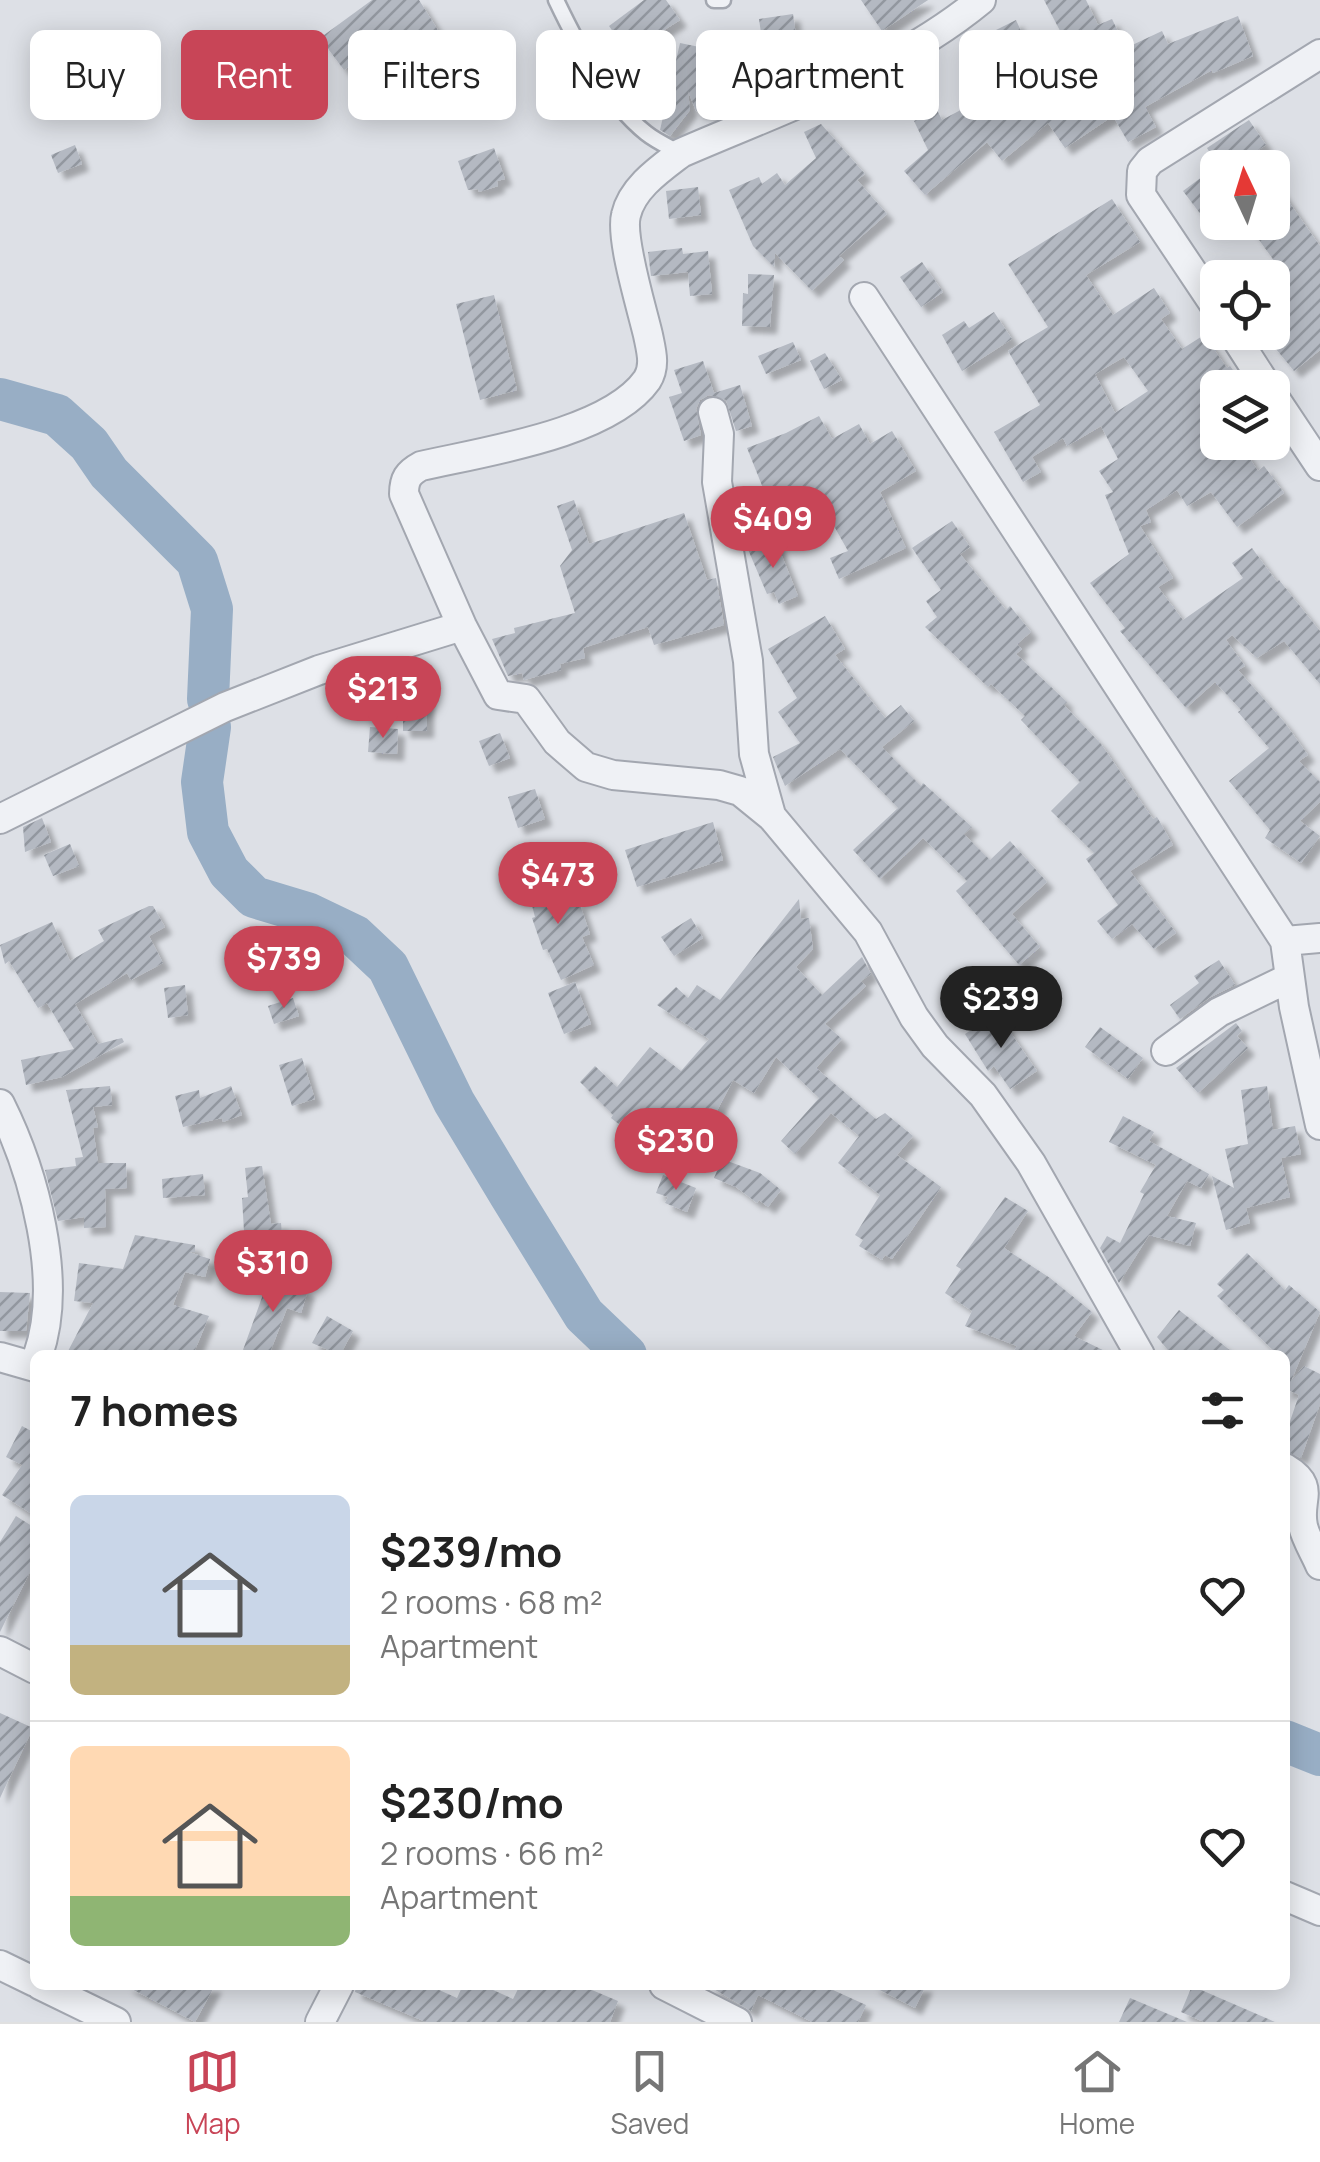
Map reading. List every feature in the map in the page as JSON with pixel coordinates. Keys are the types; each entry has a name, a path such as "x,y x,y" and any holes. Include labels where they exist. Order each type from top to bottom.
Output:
{"street":[{"path":"981,0 942,30 891,59 681,154 656,172 636,195 625,216 653,357 646,380 628,398 564,433 421,466 410,472 404,482 404,494 462,626 498,696 526,699 557,742 586,767 612,775 720,785 740,791 772,817 868,932 935,1046 983,1096 1032,1163 1137,1350"},
{"path":"1200,283 1141,194 1142,171 1150,161 1320,54"},
{"path":"864,296 1285,941 1320,1125"},
{"path":"713,412 718,434 717,482 748,661 754,754 772,817"},
{"path":"1290,421 1320,466"},
{"path":"0,819 225,707 319,670 462,626"},
{"path":"1285,941 1320,938"},
{"path":"1166,1051 1218,1012 1290,978"},
{"path":"0,1104 16,1136 45,1244 50,1307 38,1350"},
{"path":"0,1357 30,1362"},
{"path":"1290,1470 1297,1474 1305,1488 1302,1525 1320,1565"},
{"path":"0,1652 30,1666"},
{"path":"1290,1898 1320,1911"},
{"path":"0,1965 30,1980"},
{"path":"50,1990 116,2022"},
{"path":"320,2022 336,1990"},
{"path":"674,1990 737,2022"}],"lane":[{"path":"556,0 580,49 622,108 648,135 681,154"},
{"path":"714,0 723,0"}],"building":[{"path":"372,0 419,0 438,30 348,30 348,67 344,70 328,49 328,32"},
{"path":"644,0 666,0 680,20 664,30 612,30 609,26"},
{"path":"861,0 928,0 883,30"},
{"path":"1044,0 1086,0 1098,25 1112,19 1117,30 1060,30"},
{"path":"793,14 795,30 761,30 759,19"},
{"path":"1238,16 1253,56 1213,73 1212,70 1145,107 1156,127 1128,142 1115,120 1134,120 1134,44 1162,31 1168,44"},
{"path":"1016,20 1021,30 996,30"},
{"path":"680,43 696,46 696,111 688,91 690,110 670,136 660,130 662,120 676,120 676,60"},
{"path":"959,111 959,120 1107,120 1065,148 1048,123 1002,161 987,142 925,195 904,171 928,150 914,121 939,120 939,114 942,120"},
{"path":"1249,120 1266,145 1258,150 1207,148"},
{"path":"821,124 865,174 857,180 887,214 839,256 844,260 812,291 775,253 774,267 753,246 729,190 759,177 762,184 777,173 785,185 816,158 804,132"},
{"path":"75,145 82,164 58,173 51,155"},
{"path":"494,148 505,179 497,181 498,186 479,192 468,190 458,161"},
{"path":"1200,178 1200,213 1183,191"},
{"path":"698,187 701,215 669,219 666,191"},
{"path":"1112,199 1140,242 1086,275 1113,315 1154,288 1170,313 1161,319 1182,349 1200,338 1200,350 1214,350 1233,370 1200,370 1200,460 1251,460 1258,471 1264,466 1284,493 1237,527 1211,492 1187,506 1177,490 1146,510 1151,522 1140,526 1173,578 1158,587 1183,620 1243,578 1232,563 1252,548 1320,631 1320,684 1284,641 1257,658 1232,635 1226,640 1245,666 1238,670 1285,723 1308,755 1299,761 1320,782 1320,802 1300,821 1320,836 1301,863 1265,838 1270,830 1229,781 1269,748 1238,712 1241,710 1215,682 1186,708 1120,631 1125,628 1090,583 1129,554 1105,495 1113,492 1099,471 1118,459 1101,426 1067,446 1063,438 1032,457 1041,472 1023,482 994,432 1040,405 1008,351 1048,327 1008,264","holes":["1124,357 1148,391 1115,413 1095,374"]},
{"path":"1290,204 1320,246 1320,350 1294,371 1277,350 1290,350 1290,260 1274,260 1259,240 1290,240"},
{"path":"682,248 683,254 708,251 712,294 690,296 688,272 651,276 648,252"},
{"path":"922,262 943,292 921,307 900,277"},
{"path":"748,274 774,275 770,327 742,326"},
{"path":"494,295 517,390 480,400 456,304"},
{"path":"994,312 1012,339 962,371 942,335 964,321 969,328"},
{"path":"793,342 801,360 766,374 758,356"},
{"path":"825,353 842,380 824,389 810,361"},
{"path":"703,361 714,393 740,385 752,426 736,431 726,400 709,395 700,400 696,409 701,435 684,441 669,397 682,393 674,370"},
{"path":"819,416 832,439 859,424 870,444 892,431 916,471 880,492 906,548 839,579 830,558 848,551 825,510 777,534 761,501 767,498 747,448"},
{"path":"574,500 589,544 684,513 707,580 716,578 724,625 654,645 648,627 583,648 585,658 560,664 561,670 524,680 522,673 508,676 492,639 515,633 514,628 575,613 560,566 572,550 557,506"},
{"path":"952,521 970,547 960,554 1006,610 1010,606 1031,632 1017,644 1022,649 1016,654 1067,702 1064,705 1101,744 1153,819 1157,817 1173,845 1130,871 1176,933 1154,949 1132,924 1112,939 1097,921 1118,905 1086,859 1094,853 1051,811 1080,782 1021,720 1025,716 925,627 937,617 926,601 941,590 912,548"},
{"path":"776,541 798,596 779,604 774,592 767,594 747,547"},
{"path":"825,616 845,649 835,655 885,718 901,705 914,721 882,747 921,786 923,783 972,827 964,834 990,860 1010,841 1047,882 1012,914 1040,947 1019,965 956,891 967,881 923,838 880,879 853,850 898,808 840,749 785,786 773,757 800,743 778,712 797,698 768,649"},
{"path":"403,688 427,688 427,731 403,731"},
{"path":"370,727 398,729 397,754 368,752"},
{"path":"500,733 510,758 489,766 479,741"},
{"path":"535,789 545,819 518,828 508,797"},
{"path":"42,818 51,842 25,852 23,827"},
{"path":"713,822 723,860 637,887 625,850"},
{"path":"70,844 79,866 53,876 44,855"},
{"path":"540,862 552,911 579,902 590,934 582,937 594,965 561,980 547,949 543,950 522,867"},
{"path":"799,899 801,919 809,918 813,949 796,967 822,995 862,957 871,974 861,981 866,986 825,1024 842,1039 816,1068 876,1119 885,1113 913,1136 897,1155 941,1187 892,1259 885,1255 882,1260 859,1246 863,1240 855,1235 880,1195 838,1163 859,1136 831,1113 795,1154 781,1141 819,1098 776,1057 754,1093 733,1080 705,1134 655,1109 634,1136 611,1118 613,1115 580,1082 595,1066 617,1087 650,1047 681,1071 709,1039 657,1005 676,987 688,998 697,985 720,1000"},
{"path":"153,906 165,927 149,936 163,963 131,980 127,973 75,1004 98,1044 122,1038 124,1042 62,1077 26,1085 21,1060 74,1049 47,1003 38,1008 9,961 5,964 0,945 52,922 70,961 104,941 98,930"},
{"path":"691,918 703,938 674,956 661,937"},
{"path":"1219,960 1235,985 1180,1019 1170,1005 1199,983 1194,976"},
{"path":"575,982 591,1024 564,1034 548,993"},
{"path":"185,985 188,1015 168,1018 164,988"},
{"path":"293,998 299,1016 274,1024 268,1006"},
{"path":"997,1013 1037,1071 1010,1089 994,1066 988,1071 965,1034"},
{"path":"1236,1023 1242,1031 1237,1036 1248,1048 1198,1093 1176,1068"},
{"path":"1100,1027 1143,1058 1128,1079 1085,1047"},
{"path":"302,1058 315,1099 292,1106 279,1065"},
{"path":"110,1086 112,1105 93,1107 98,1127 93,1128 98,1163 126,1163 127,1188 105,1189 106,1227 84,1228 84,1217 58,1221 45,1170 76,1166 75,1158 83,1157 66,1090"},
{"path":"231,1086 242,1115 223,1122 222,1118 183,1127 175,1096 199,1090 200,1098"},
{"path":"1267,1086 1273,1130 1295,1126 1301,1154 1281,1158 1290,1197 1246,1208 1250,1223 1226,1230 1212,1176 1234,1188 1225,1149 1248,1144 1241,1090"},
{"path":"1123,1116 1154,1132 1149,1141 1209,1174 1201,1188 1187,1181 1167,1216 1196,1223 1190,1246 1149,1235 1119,1283 1100,1248 1107,1236 1120,1243 1144,1194 1140,1192 1156,1165 1109,1142"},
{"path":"722,1159 760,1173 781,1190 768,1207 759,1200 757,1203 736,1187 714,1178"},
{"path":"262,1166 271,1224 281,1223 283,1245 245,1248 245,1168"},
{"path":"203,1174 205,1195 163,1198 162,1179"},
{"path":"663,1175 696,1188 687,1212 665,1203 668,1197 656,1193"},
{"path":"1005,1197 1028,1211 1004,1248 1092,1312 1074,1336 1103,1350 1015,1350 1017,1346 965,1326 972,1311 945,1293 961,1269 956,1266"},
{"path":"135,1235 195,1245 195,1252 189,1252 210,1259 205,1277 185,1272 173,1305 209,1316 195,1350 69,1350 93,1303 74,1301 79,1263 123,1269"},
{"path":"1247,1253 1285,1290 1289,1285 1320,1312 1291,1381 1304,1366 1320,1374 1320,1404 1301,1458 1290,1453 1290,1421 1299,1395 1290,1391 1290,1350 1273,1350 1217,1296 1224,1290 1217,1284"},
{"path":"269,1278 308,1290 301,1313 287,1308 271,1350 243,1350"},
{"path":"0,1292 30,1293 26,1331 0,1331"},
{"path":"1179,1310 1230,1350 1168,1350 1157,1337"},
{"path":"327,1316 353,1331 343,1350 328,1350 312,1343"},
{"path":"22,1426 30,1430 30,1513 2,1495 22,1465 6,1457"},
{"path":"16,1516 30,1525 30,1572 0,1632 0,1542"},
{"path":"0,1713 30,1727 30,1734 0,1798"},
{"path":"134,1990 212,1990 195,2022"},
{"path":"439,1990 457,1998 461,1990 493,1990 513,1999 518,1990 592,1990 618,2001 610,2022 426,2022 355,1992"},
{"path":"715,1990 833,1990 866,2005 858,2022 812,2022 758,1995 751,2011"},
{"path":"880,1990 924,1990 915,2008"},
{"path":"1190,1990 1201,1990 1275,2022 1204,2022 1181,2012"},
{"path":"1130,1998 1187,2022 1119,2022"}],"waterway":[{"path":"0,399 57,415 89,444 109,473 197,561 212,609 208,699"},
{"path":"210,727 202,782 208,832 229,872 254,897 307,913 355,936 388,967 454,1102 510,1195 584,1315 621,1350"},
{"path":"1290,1743 1320,1755"}]}
